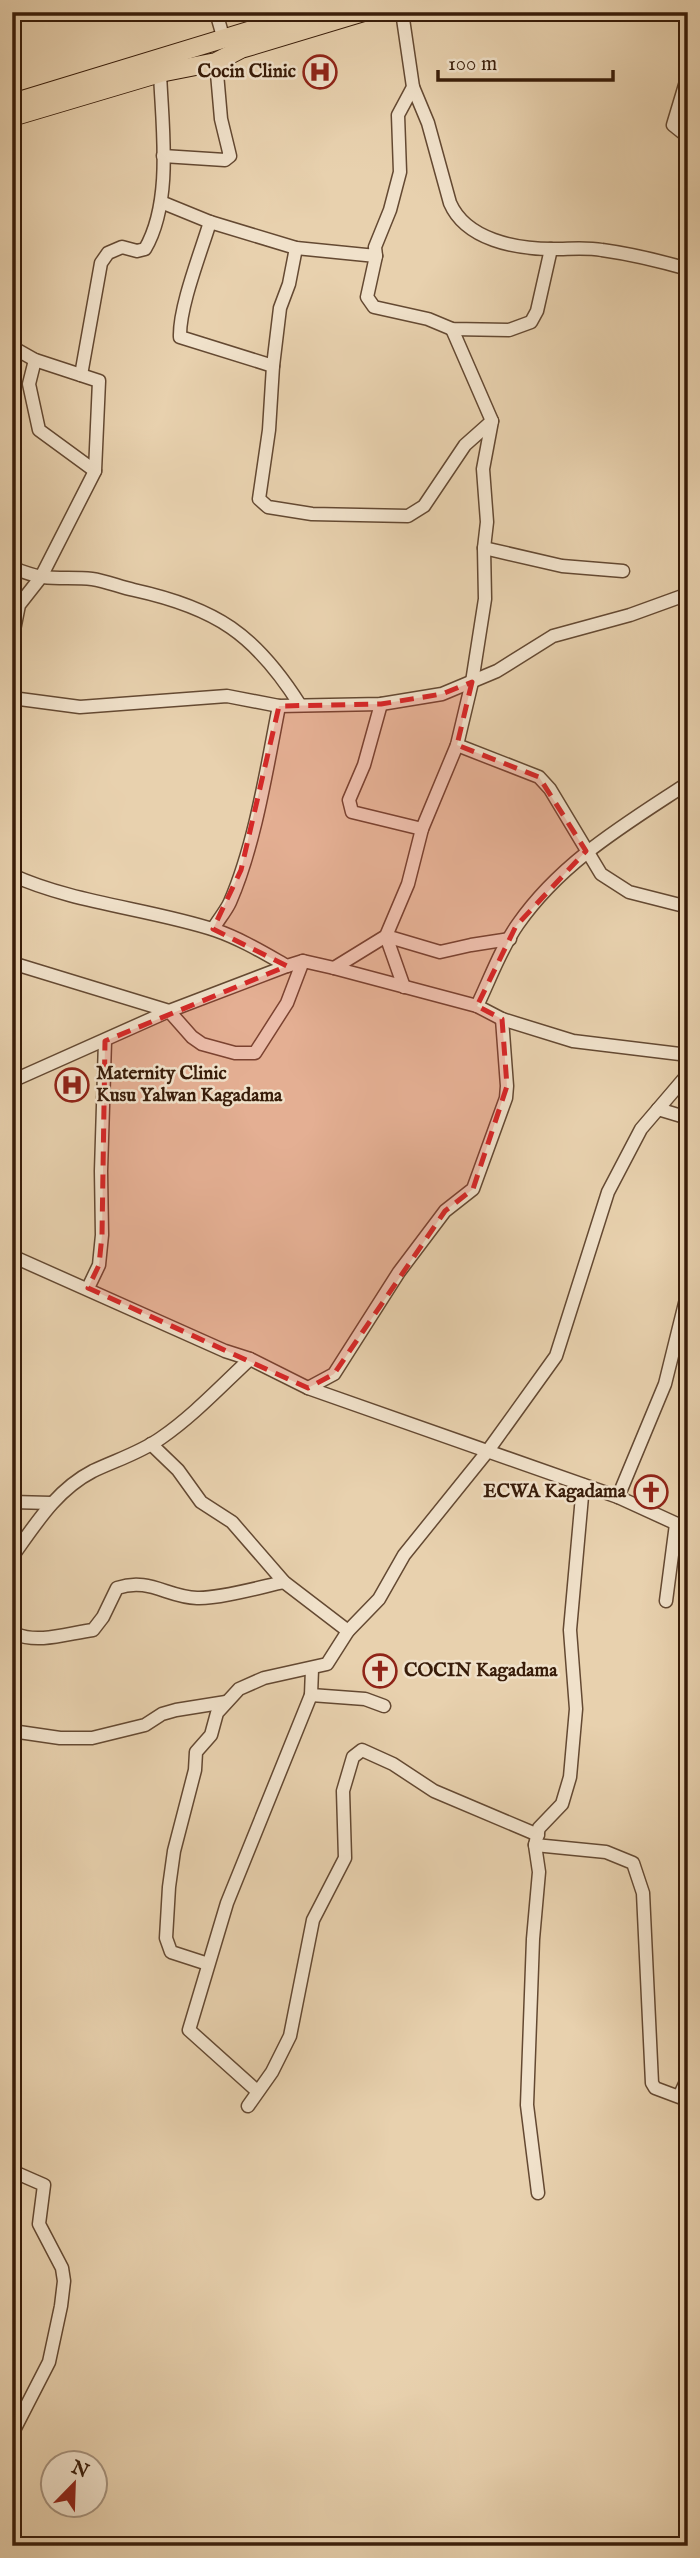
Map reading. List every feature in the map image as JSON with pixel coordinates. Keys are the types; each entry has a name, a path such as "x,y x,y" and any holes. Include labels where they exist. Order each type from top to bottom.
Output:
{"main road":[{"path":"12,103 311,12"},
{"path":"12,117 160,73 216,62 241,49 364,12"}],"street":[{"path":"216,12 224,40"},
{"path":"402,12 413,87 429,123 438,164 455,215 474,231 506,243 551,249 601,250 688,269"},
{"path":"163,156 225,160 230,156 221,119 216,62"},
{"path":"81,374 101,263 107,253 122,247 136,251 145,249 162,202 160,73"},
{"path":"688,75 673,125 688,136"},
{"path":"413,87 398,115 400,172 390,210 375,247 376,256 367,297 370,303 374,307 428,319 452,329 509,330 531,323 537,311 551,249"},
{"path":"162,202 210,222 296,248 376,256"},
{"path":"210,222 185,308 180,337 273,366"},
{"path":"296,248 289,284 280,309 273,366 268,440 260,499 268,507 312,514 408,516 424,506 465,445 492,421"},
{"path":"334,968 386,936 408,884 422,829 457,744 472,681 485,599 484,548 487,522 483,469 492,421 452,329"},
{"path":"12,347 35,360 99,380 95,471 41,577 19,605 12,640"},
{"path":"35,360 29,384 38,430 95,471"},
{"path":"484,548 562,566 623,570"},
{"path":"12,568 41,577 92,579 169,598 204,611 222,620 256,650 283,679 300,705"},
{"path":"12,698 80,707 227,696 279,706 381,704 442,694 497,671 553,636 630,615 688,594"},
{"path":"381,704 365,765 349,800 352,812 422,829"},
{"path":"213,929 230,902 241,870 262,793 279,706"},
{"path":"457,744 539,777 550,789 601,874 629,892 688,907"},
{"path":"477,1006 516,926 548,887 586,851 688,783"},
{"path":"12,875 48,888 213,929 244,941 287,967"},
{"path":"386,936 440,953 510,939"},
{"path":"386,936 404,987"},
{"path":"12,963 169,1010 192,1037 202,1044 235,1052 255,1053 287,1003 303,961"},
{"path":"12,1081 169,1010 303,961 477,1006 502,1019 573,1041 688,1055"},
{"path":"308,1388 334,1374 399,1272 445,1212 473,1189 506,1098 502,1019"},
{"path":"88,1288 99,1265 102,1235 104,1041"},
{"path":"208,1964 171,1952 166,1938 174,1852 197,1752 211,1735 217,1713 239,1689 264,1678 327,1664 348,1631 379,1598 404,1555 487,1452 556,1356 608,1192 642,1129 688,1074"},
{"path":"658,1109 688,1118"},
{"path":"12,1256 225,1351 250,1359 308,1388 618,1497 682,1527 666,1601"},
{"path":"618,1497 665,1384 688,1291"},
{"path":"12,1557 51,1503 91,1472 127,1458 151,1444 188,1417 250,1359"},
{"path":"151,1444 178,1470 201,1502 232,1522 284,1582 348,1631"},
{"path":"538,2193 527,2105 533,1939 539,1872 537,1840 539,1828 562,1804 570,1777 576,1709 570,1630 583,1485"},
{"path":"12,1502 51,1503"},
{"path":"14,1628 26,1639 93,1630 103,1617 117,1588 128,1584 153,1585 194,1598 284,1582"},
{"path":"12,1649 14,1628"},
{"path":"257,2091 189,2030 227,1903 311,1695 312,1669"},
{"path":"311,1695 365,1699 384,1706"},
{"path":"12,1731 60,1738 92,1738 145,1725 162,1714 176,1710 226,1702"},
{"path":"248,2106 272,2072 290,2036 313,1920 345,1858 343,1791 354,1757 362,1750 393,1764 434,1791 537,1840 606,1852 633,1863 643,1893 652,2083 655,2088 679,2097 688,2077"},
{"path":"12,2171 44,2185 39,2224 62,2268 64,2281 49,2362 12,2434"},
{"path":"688,2533 688,2546"}],"highlighted area":[{"path":"472,682 457,745 539,777 586,851 516,926 477,1006 502,1019 507,1086 473,1189 445,1211 334,1374 308,1388 88,1288 99,1265 102,1235 105,1041 287,966 213,929 241,870 279,706 381,704 442,694"}],"place":[{"name":"Cocin Clinic","path":"320,72"},
{"name":"Maternity Clinic Kusu Yalwan Kagadama","path":"72,1085"},
{"name":"ECWA Kagadama","path":"651,1492"},
{"name":"COCIN Kagadama","path":"380,1671"}]}
